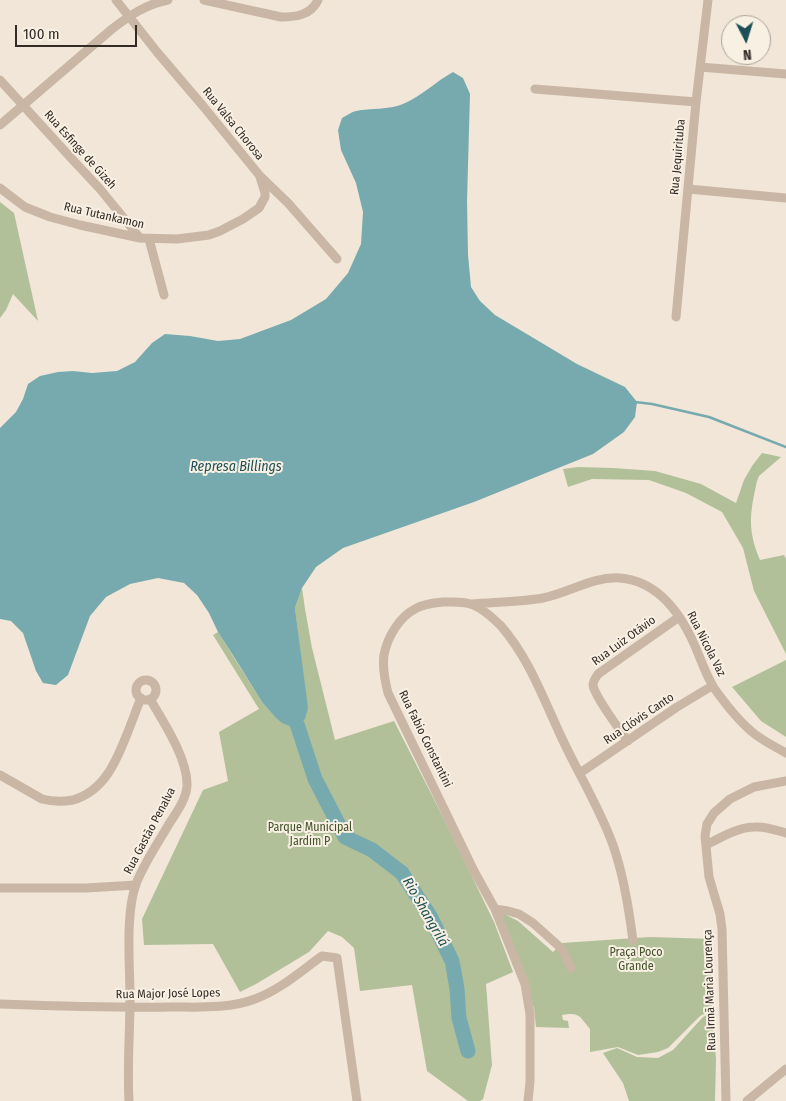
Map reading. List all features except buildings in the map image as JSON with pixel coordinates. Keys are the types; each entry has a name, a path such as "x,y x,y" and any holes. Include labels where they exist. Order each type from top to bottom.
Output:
{"street":[{"name":"Rua Valsa Chorosa","path":"116,0 260,176 288,202 337,259"},
{"path":"0,125 129,16 145,7 168,0"},
{"path":"204,0 281,17 302,15 311,10 318,0"},
{"name":"Rua Jequirituba","path":"676,317 696,102 708,0"},
{"path":"700,67 786,74"},
{"name":"Rua Esfinge de Gizeh","path":"0,80 144,239 164,295"},
{"path":"535,89 696,102"},
{"name":"Rua Tutankamon","path":"0,188 25,207 80,225 144,239 176,239 209,235 220,231 259,208 265,197 260,176"},
{"path":"688,188 786,198"},
{"name":"Rua Nicola Vaz","path":"471,604 544,598 605,579 618,578 639,582 669,603 679,617 712,686 731,712 762,740 786,753"},
{"name":"Rua Fabio Constantini","path":"471,604 459,602 440,603 415,608 406,614 394,630 388,643 384,656 385,682 388,693 495,909 521,973 530,1014 530,1082 528,1101"},
{"path":"471,604 499,624 518,648 600,813 620,866 629,909 633,941"},
{"name":"Rua Luiz Otávio","path":"628,741 610,716 595,690 594,680 598,674 679,617"},
{"path":"148,680 156,688 155,695 150,699 140,698 137,693 137,687 141,681 148,680"},
{"name":"Rua Clóvis Canto","path":"580,773 677,707 712,686"},
{"path":"0,775 42,799 49,801 69,801 89,793 109,773 117,759 140,698"},
{"name":"Rua Gastão Penalva","path":"129,1101 130,926 132,901 136,885 144,868 185,797 187,786 179,751 150,699"},
{"name":"Rua Irmã Maria Lourença","path":"726,1101 722,930 720,914 709,877 705,830 714,813 742,792 754,787 786,781"},
{"path":"706,845 749,827 761,827 786,833"},
{"path":"0,888 86,888 136,885"},
{"path":"495,909 519,914 533,923 562,949 571,968"},
{"name":"Rua Major José Lopes","path":"0,1004 130,1007 222,1006 239,1004 255,1000 273,991 322,956 337,958 357,1101"},
{"path":"747,1101 786,1070"}],"green space":[{"path":"0,202 14,213 38,321 13,294 0,318"},
{"path":"762,453 781,457 759,476 751,512 751,530 760,560 784,555 786,559 786,654 754,591 743,548 722,512 686,493 649,480 592,479 568,487 563,469 578,467 655,471 701,484 736,503 744,480"},
{"name":"Parque Municipal Jardim P","path":"302,588 312,648 335,740 394,721 494,922 513,972 486,984 492,1065 483,1099 480,1101 468,1101 427,1071 412,985 360,991 354,948 342,937 328,931 309,952 240,992 213,944 144,945 142,919 203,790 228,781 219,732 259,709 213,635 218,632 262,702 274,716 307,708 295,608"},
{"path":"786,660 786,737 761,721 732,687"},
{"name":"Praça Poco Grande","path":"504,914 518,921 553,952 562,943 650,937 713,939 712,1013 709,1011 700,1016 668,1048 658,1052 638,1055 618,1047 590,1052 590,1029 576,1015 562,1015 563,1020 568,1021 569,1028 536,1027 534,1008 500,918"},
{"path":"709,1014 712,1016 716,1059 715,1101 629,1101 623,1083 603,1053 617,1048 637,1057 658,1058 673,1050 703,1017"}],"water":[{"name":"Represa Billings","path":"453,72 463,78 470,94 467,201 468,255 471,287 480,301 495,315 577,364 625,387 637,402 635,417 624,432 593,454 474,502 343,548 316,567 302,588 295,608 308,708 305,719 297,724 290,726 282,723 262,702 197,595 184,583 158,578 130,584 106,597 90,616 68,675 56,685 43,683 36,671 23,633 11,621 0,619 0,428 16,412 28,384 40,376 58,372 92,373 117,371 135,362 152,343 165,334 218,341 240,339 291,320 326,299 348,273 361,244 363,212 356,183 341,150 338,130 342,118 356,111 403,104"}],"waterway":[{"path":"635,402 709,417 786,447"},
{"name":"Rio Shangrilá","path":"297,724 315,779 345,837 372,850 402,873 430,916 452,961"},
{"name":"Rio Shangrilá","path":"453,966 459,1018 468,1051"}]}
